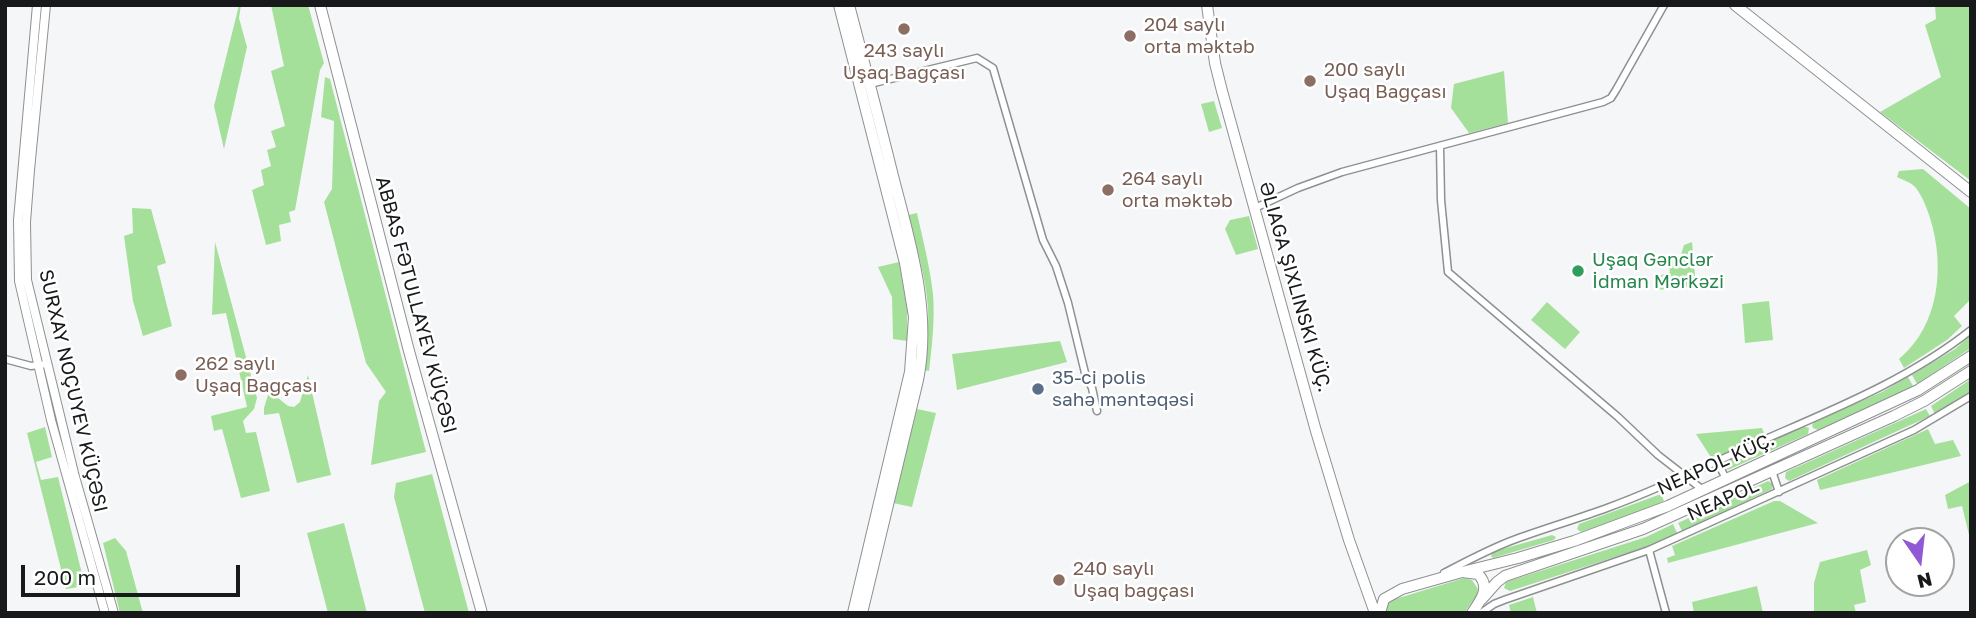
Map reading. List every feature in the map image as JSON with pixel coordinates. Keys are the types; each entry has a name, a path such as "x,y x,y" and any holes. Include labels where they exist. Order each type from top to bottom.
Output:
{"main road":[{"name":"ABBAS FƏTULLAYEV KÜÇƏSI","path":"320,5 406,338 482,613"},
{"path":"839,5 905,263 914,317 910,372 853,613"},
{"path":"849,5 914,260 923,315 923,346 918,380 862,613"},
{"path":"1207,5 1217,76 1313,421 1360,575 1377,613"},
{"path":"1735,5 1971,192"},
{"name":"NEAPOL KÜÇ.","path":"1402,589 1518,558 1639,518 1918,390 1971,356"},
{"name":"NEAPOL KÜÇ.","path":"1472,613 1505,576 1643,529 1924,401 1971,371"},
{"path":"1462,572 1472,572 1482,578 1485,587 1482,599"},
{"path":"1360,575 1373,591 1402,589"},
{"path":"1377,613 1384,599 1402,589"}],"street":[{"name":"SURXAY NOÇUYEV KÜÇƏSI","path":"37,5 22,169 18,245 21,290 74,473 107,612"},
{"name":"SURXAY NOÇUYEV KÜÇƏSI","path":"42,365 27,280 26,222 46,5"},
{"path":"1255,208 1329,176 1590,107 1611,98 1664,5"},
{"path":"870,84 977,58 993,68 1043,240 1056,266 1068,303 1097,411"},
{"name":"NEAPOL","path":"1440,146 1441,200 1448,272 1608,408 1658,455 1703,490"},
{"name":"NEAPOL","path":"1429,581 1515,539 1608,508 1883,386 1937,356 1971,330"},
{"path":"5,359 26,365 42,365"},
{"name":"NEAPOL","path":"1481,613 1504,600 1649,550 1913,430 1971,396"},
{"path":"1717,461 1726,479"},
{"path":"1772,471 1779,492"},
{"path":"1649,550 1665,613"}],"green space":[{"path":"239,5 239,18 247,47 224,149 214,106"},
{"path":"271,5 308,5 324,63 320,70 295,210 289,212 291,222 279,225 281,241 266,245 252,190 264,185 261,170 271,166 267,150 276,147 271,131 285,126 271,71 284,66"},
{"path":"1935,5 1971,5 1971,181 1880,112 1941,77 1925,25 1936,19"},
{"path":"1504,71 1508,123 1469,133 1451,108 1454,84"},
{"path":"325,77 330,79 426,452 371,465 379,401 386,392 366,363 324,202 332,189 334,121 321,117"},
{"path":"1214,101 1222,128 1209,132 1201,104"},
{"path":"1923,169 1971,209 1971,299 1954,316 1962,326 1947,340 1904,368 1899,359 1913,345 1931,312 1938,274 1935,236 1922,198 1914,186 1897,177 1899,171"},
{"path":"132,208 151,209 166,263 157,266 172,326 143,336 133,301 124,236 133,233"},
{"path":"917,213 933,294 929,371 924,370 928,325 927,297 908,215"},
{"path":"1249,216 1258,249 1236,255 1225,229 1230,220"},
{"path":"215,242 257,398 254,409 243,421 246,433 256,432 270,491 241,498 222,429 214,431 211,416 247,407 226,313 212,315"},
{"path":"1692,242 1696,286 1657,290 1656,281 1659,276 1670,272 1672,260 1680,258 1684,245"},
{"path":"899,262 907,310 907,341 893,339 892,297 878,267"},
{"path":"1769,301 1773,340 1745,343 1742,304"},
{"path":"1547,302 1580,332 1565,349 1531,320"},
{"path":"1971,335 1971,348 1917,384 1912,375 1955,349"},
{"path":"1060,341 1067,362 957,390 952,354"},
{"path":"308,375 331,475 297,483 279,413 264,415 264,408 268,395 273,394 288,406 294,407 300,402"},
{"path":"1908,377 1913,386 1818,430 1813,428 1815,421 1882,392"},
{"path":"1971,379 1971,391 1935,414 1931,406"},
{"path":"917,409 936,413 912,507 893,503"},
{"path":"1926,409 1930,416 1789,481 1785,478 1786,472"},
{"path":"1803,426 1809,428 1808,434 1728,470 1723,467 1724,461"},
{"path":"45,427 52,457 36,462 41,480 58,477 85,586 66,589 27,433"},
{"path":"1762,428 1765,436 1712,459 1696,434"},
{"path":"1928,429 1935,444 1953,440 1961,456 1820,490 1817,480"},
{"path":"432,474 469,613 425,613 394,497 396,483"},
{"path":"1768,481 1773,484 1772,489 1682,531 1678,523"},
{"path":"1971,481 1971,543 1962,506 1948,509 1945,495"},
{"path":"1661,494 1664,501 1633,515 1581,532 1577,529 1579,524"},
{"path":"1774,501 1780,501 1818,523 1668,563 1667,558 1675,555 1672,546"},
{"path":"344,523 367,613 328,613 307,533"},
{"path":"1673,524 1677,533 1649,546 1510,591 1504,588 1506,582 1646,537"},
{"path":"1552,535 1556,537 1554,540 1493,558 1491,556 1492,552"},
{"path":"115,538 126,551 143,613 120,613 103,543"},
{"path":"1867,550 1871,565 1860,570 1866,602 1854,605 1856,613 1814,613 1814,583 1820,562"},
{"path":"1464,578 1472,580 1478,589 1476,597 1464,613 1384,613 1388,602 1392,600"},
{"path":"1757,586 1763,613 1694,613 1692,602"},
{"path":"1533,597 1537,613 1511,613 1509,605"}],"place":[{"name":"243 saylı Uşaq Bağçası","path":"904,29"},
{"name":"204 saylı orta məktəb","path":"1130,36"},
{"name":"200 saylı Uşaq Bağçası","path":"1310,81"},
{"name":"264 saylı orta məktəb","path":"1108,190"},
{"name":"Uşaq Gənclər İdman Mərkəzi","path":"1578,271"},
{"name":"262 saylı Uşaq Bağçası","path":"181,375"},
{"name":"35-ci polis sahə məntəqəsi","path":"1038,389"},
{"name":"240 saylı Uşaq bağçası","path":"1059,580"}]}
